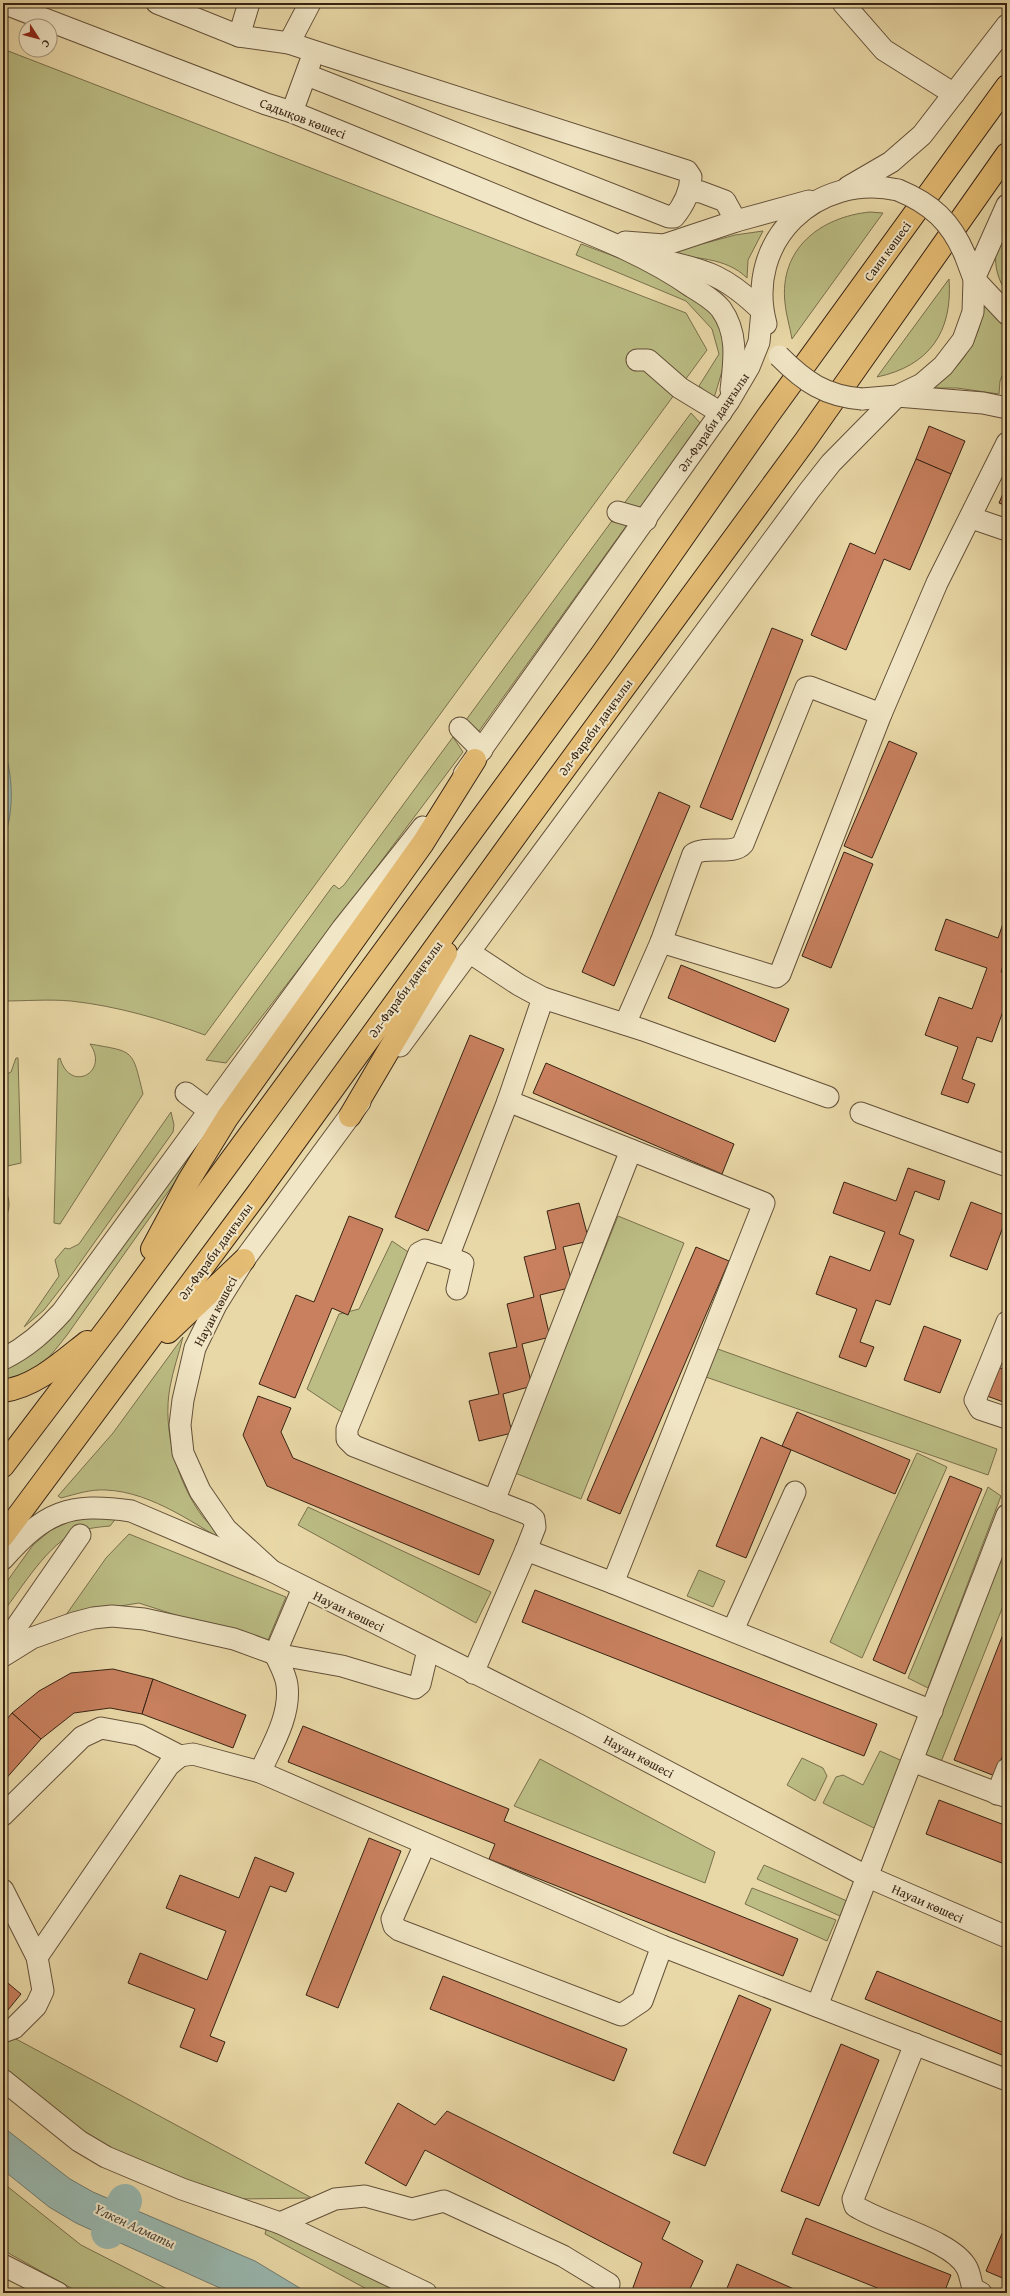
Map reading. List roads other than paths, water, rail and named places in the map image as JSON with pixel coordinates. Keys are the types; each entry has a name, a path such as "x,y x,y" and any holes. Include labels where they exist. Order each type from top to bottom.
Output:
{"main road":[{"name":"Саин көшесі","path":"112,1321 601,655 767,417 1007,86"},
{"name":"Әл-Фараби даңғылы","path":"3,1536 128,1370 522,827 805,441 1007,154"},
{"path":"3,1466 112,1321 189,1180 227,1118 423,843 479,755"},
{"path":"350,1116 522,827"},
{"path":"128,1370 244,1260"},
{"path":"3,1391 33,1381 53,1369 112,1321"}],"street":[{"name":"Садықов көшесі","path":"3,3 266,104 292,112 601,238"},
{"path":"156,3 239,36 289,43 686,171 691,176 690,191 674,217 669,217 307,75"},
{"path":"239,36 249,3"},
{"path":"289,43 310,3"},
{"path":"843,3 884,50 954,94"},
{"path":"601,238 664,245 736,221 819,198 844,189 891,162 922,135 1007,25"},
{"path":"292,112 307,75 313,51"},
{"path":"244,1260 706,630 831,463 897,396 922,384 943,366 963,340 973,312 974,279 965,255 947,223 931,207 898,190 867,186 844,189"},
{"path":"690,191 701,192 725,201 736,221"},
{"path":"819,198 797,214 779,234 767,258 763,278 762,311 768,332 779,356 810,384 831,394 862,399 897,396 983,403 1007,408"},
{"path":"974,279 1007,205"},
{"path":"601,238 664,267 710,299 720,308 728,320 734,338 736,359 725,407 680,388 648,360 637,360"},
{"path":"644,257 708,272 741,291 762,311"},
{"path":"974,279 1007,314"},
{"name":"Әл-Фараби даңғылы","path":"3,1360 20,1351 41,1335 62,1312 342,929 479,755 725,407 750,367 759,342 762,311"},
{"path":"661,942 776,977 780,974 882,714 938,583 972,518 1007,443"},
{"path":"618,512 646,520"},
{"path":"972,518 1007,530"},
{"path":"625,1024 661,942 693,854 701,850 734,849 743,844 806,688 810,687 882,714"},
{"path":"460,728 479,755"},
{"path":"469,952 519,985 543,998 625,1024 828,1097"},
{"path":"448,1257 508,1101 543,998"},
{"path":"186,1093 210,1111"},
{"path":"508,1101 764,1203 614,1583"},
{"path":"862,1113 1007,1166"},
{"path":"494,1501 631,1150"},
{"path":"457,1289 463,1263 425,1250 419,1254 347,1429 347,1439 354,1446 528,1514 534,1519 535,1527 474,1673"},
{"name":"Науаи көшесі","path":"244,1260 216,1305 195,1348 182,1400 180,1425 184,1453 200,1491 226,1529 272,1571"},
{"path":"1007,1322 975,1400 980,1409 1007,1418"},
{"path":"733,1630 795,1492"},
{"name":"Науаи көшесі","path":"3,1559 19,1540 55,1515 77,1508 107,1508 144,1516 272,1571 303,1588 578,1724 866,1876 1007,1937"},
{"path":"817,2006 866,1876 932,1711 1007,1515"},
{"path":"3,1646 80,1536"},
{"path":"526,1550 733,1630 932,1711"},
{"path":"260,1772 282,1721 288,1701 287,1684 275,1654 303,1588"},
{"path":"3,1656 32,1638 74,1623 93,1618 112,1616 144,1619 234,1639 275,1654 342,1666 415,1688 420,1684 428,1650"},
{"path":"3,1815 82,1737 101,1728 139,1735 180,1756"},
{"path":"37,1957 169,1765 180,1756 193,1754 260,1772 662,1946 1007,2080"},
{"path":"912,1761 1002,1795 1007,1769"},
{"path":"425,1844 392,1919 394,1926 399,1930 621,2015 642,2000 662,1946"},
{"path":"3,1890 37,1957 43,1991 36,2006 14,2028 3,2032"},
{"path":"915,2044 856,2189 853,2198 855,2206 876,2218 918,2234 939,2244 966,2268 973,2289 981,2293"},
{"path":"3,2080 57,2124 106,2157 182,2189 280,2223 426,2293"},
{"path":"280,2223 335,2199 365,2196 412,2209 444,2201 563,2256 609,2284"},
{"path":"3,2265 58,2293"}],"water":[{"path":"3,745 11,781 11,805 7,829 3,841"},
{"path":"3,2127 70,2179 93,2192 255,2261 308,2293 231,2293 76,2223 49,2207 3,2170"}],"waterway":[{"name":"Үлкен Алматы","path":"108,2232 125,2201"}]}
